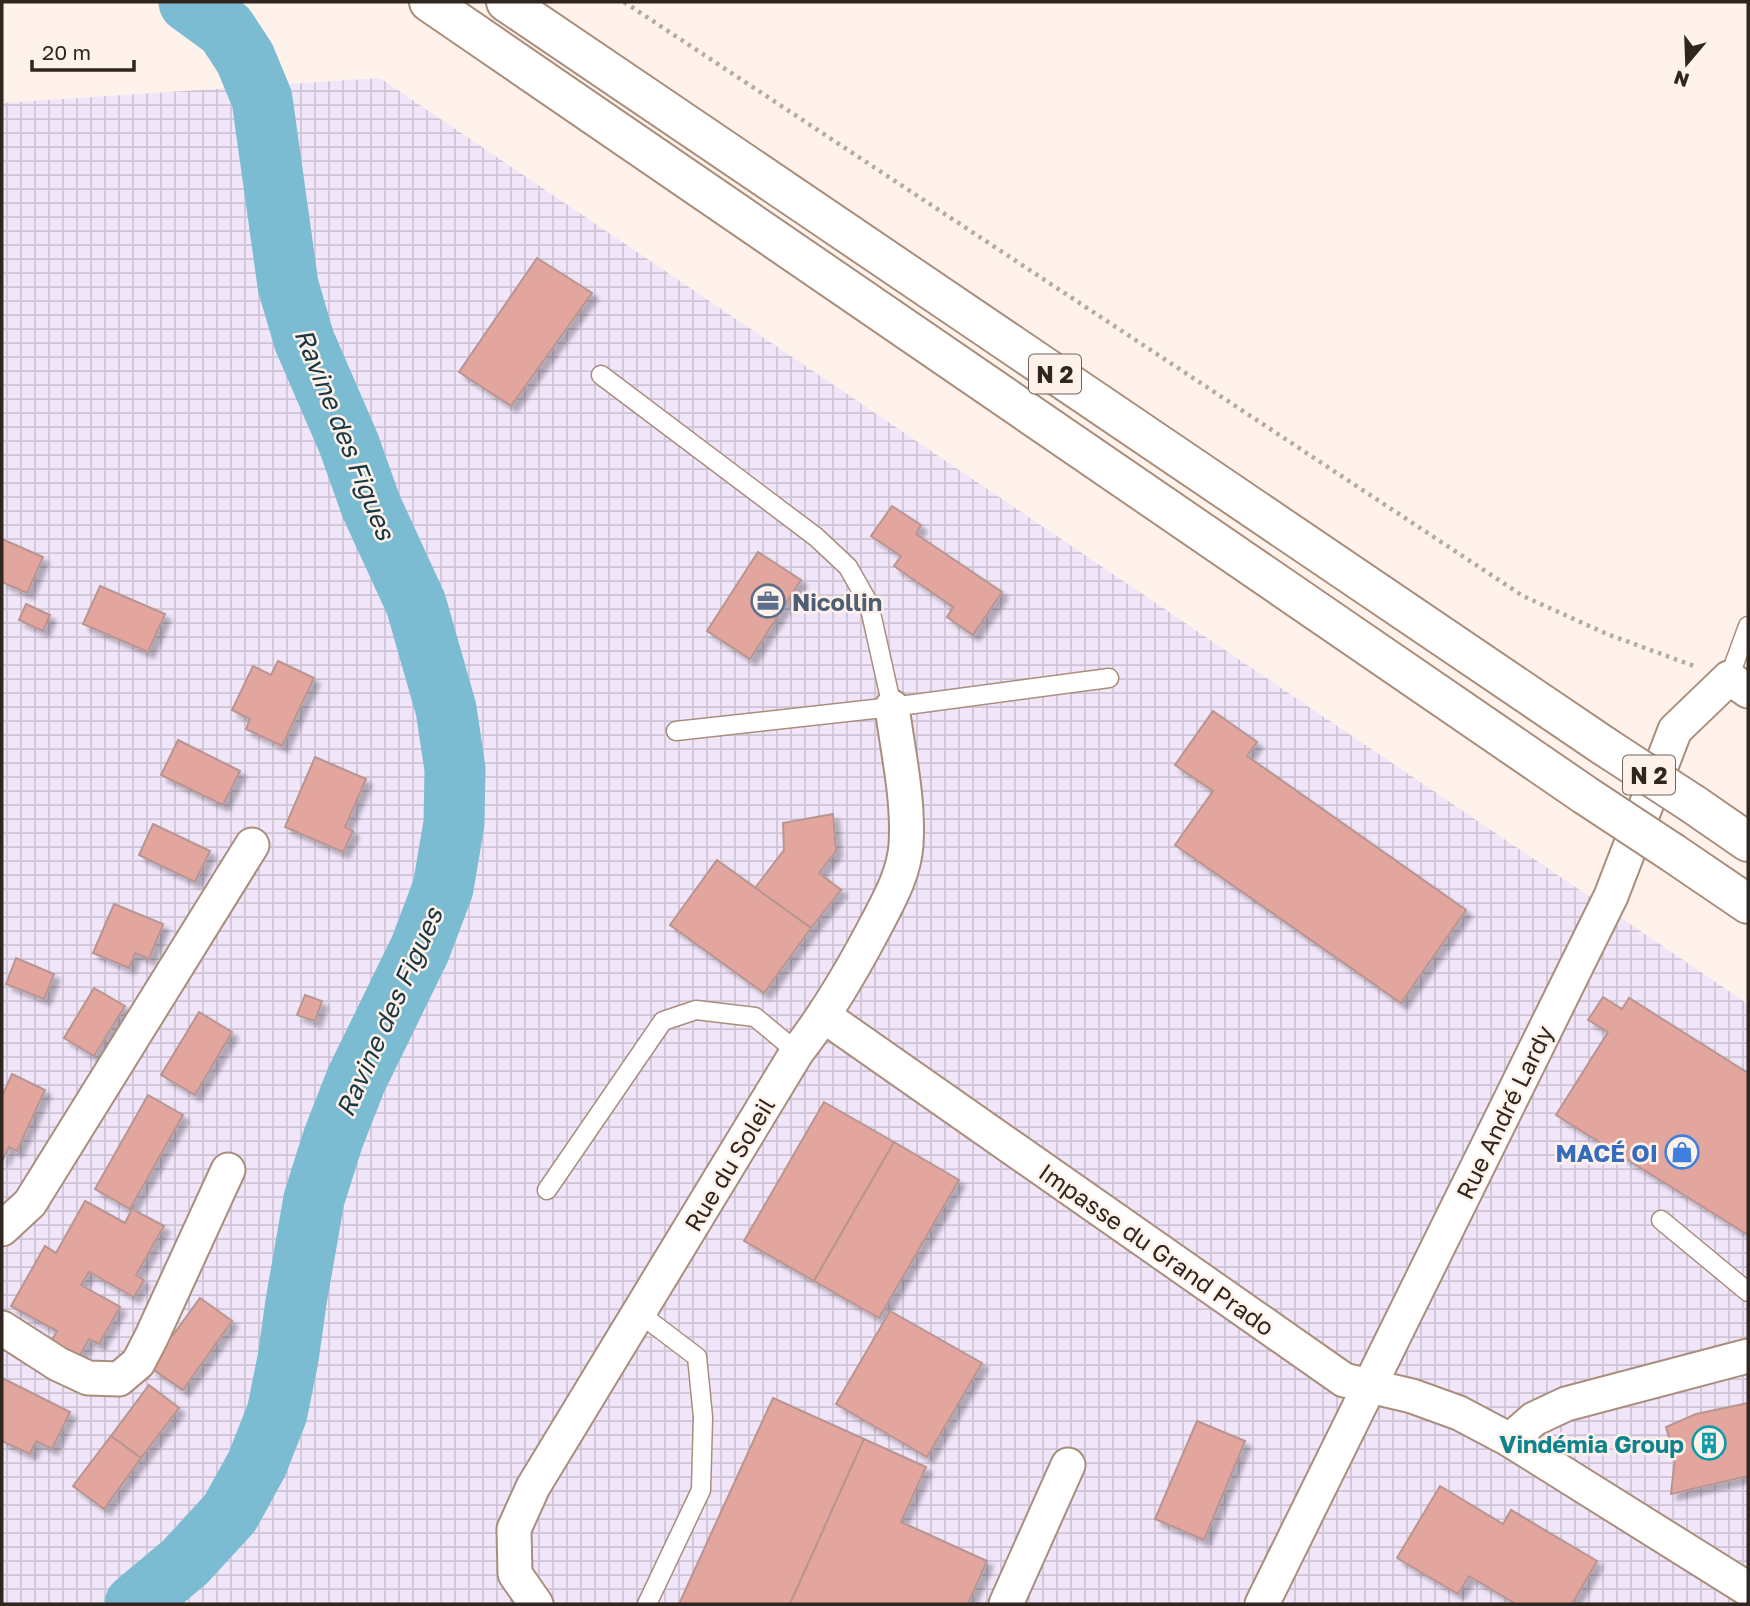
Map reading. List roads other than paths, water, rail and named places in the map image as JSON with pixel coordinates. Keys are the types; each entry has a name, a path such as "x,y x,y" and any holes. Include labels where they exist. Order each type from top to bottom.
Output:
{"highway":[{"name":"N 2","path":"429,2 1748,904"},
{"name":"N 2","path":"506,2 1748,842"}],"street":[{"name":"Rue André Lardy","path":"1262,1604 1611,895 1675,730 1738,685"},
{"name":"Rue du Soleil","path":"536,1604 515,1574 514,1529 533,1487 797,1052 824,1016 896,887 906,846 904,802 892,707"},
{"path":"2,1229 30,1203 252,845"},
{"name":"Impasse du Grand Prado","path":"824,1016 1335,1374 1355,1384 1368,1385 1439,1405 1510,1440 1748,1590"},
{"path":"2,1328 58,1364 88,1378 119,1379 138,1363 228,1170"},
{"path":"1510,1440 1534,1419 1566,1404 1748,1356"},
{"path":"1006,1604 1068,1465"}],"lane":[{"path":"601,375 816,537 848,567 869,604 892,707"},
{"name":"Rue André Lardy","path":"1738,685 1748,626"},
{"path":"676,731 892,707 1109,678"},
{"path":"547,1190 663,1021 696,1010 755,1017 797,1052"},
{"path":"1661,1220 1748,1292"},
{"path":"639,1313 697,1357 704,1418 701,1490 647,1604"}],"waterway":[{"name":"Ravine des Figues","path":"135,1604 185,1562 230,1513 257,1464 277,1413 314,1199 356,1080 420,949 443,888 454,823 455,769 446,709 416,604 371,506 349,444 304,340 288,285 262,99 245,58 226,29 189,2"}],"place":[{"name":"Nicollin","path":"768,601"},
{"name":"MACÉ OI","path":"1682,1152"},
{"name":"Vindémia Group","path":"1709,1443"}]}
